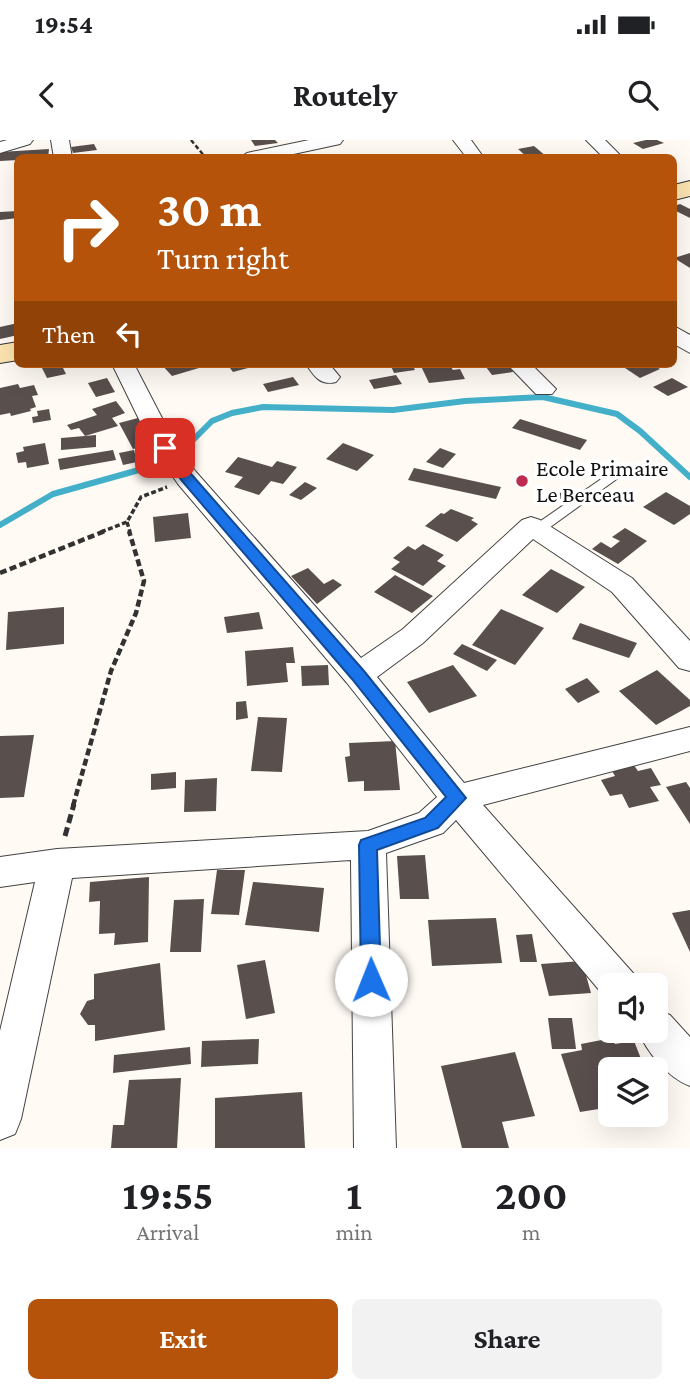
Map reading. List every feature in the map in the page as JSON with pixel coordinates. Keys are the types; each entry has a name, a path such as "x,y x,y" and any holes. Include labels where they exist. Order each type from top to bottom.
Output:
{"street":[{"path":"0,148 24,140"},
{"path":"462,140 473,154"},
{"path":"595,140 611,154"},
{"path":"266,154 329,141"},
{"path":"125,368 176,463 358,675 457,798 609,973"},
{"path":"522,368 544,388"},
{"path":"358,675 413,636 531,526 622,585 690,660"},
{"path":"0,872 57,864 368,845 431,823 457,798 690,739"},
{"path":"368,845 374,1148"},
{"path":"0,1119 57,864"},
{"path":"668,1042 690,1067"}],"lane":[{"path":"537,530 621,470"}],"path":[{"path":"191,140 203,154"},
{"path":"0,573 127,522 141,498 176,463"},
{"path":"57,864 111,671 136,612 144,581 127,522"}],"building":[{"path":"251,140 275,140 278,143 255,146"},
{"path":"646,140 664,143 643,149 633,143"},
{"path":"94,144 97,150 73,153 71,147"},
{"path":"534,146 543,154 524,154 518,149"},
{"path":"49,149 48,154 14,154 14,160 0,161 0,152"},
{"path":"677,205 690,209 690,218 677,212"},
{"path":"14,211 14,218 0,220 0,212"},
{"path":"690,253 690,268 677,260 677,257"},
{"path":"14,324 14,336 0,339 0,327"},
{"path":"42,368 63,368 66,374 47,378"},
{"path":"165,368 199,368 172,376"},
{"path":"230,368 248,368 233,372"},
{"path":"392,368 415,370 394,373"},
{"path":"422,368 460,369 465,379 429,383"},
{"path":"487,368 510,368 513,372 492,375"},
{"path":"625,368 660,369 640,378"},
{"path":"396,375 402,384 374,389 369,380"},
{"path":"293,377 299,385 268,392 263,384"},
{"path":"107,378 115,392 96,397 88,383"},
{"path":"672,378 688,387 668,396 653,387"},
{"path":"18,384 20,388 34,385 38,395 32,396 36,407 11,416 10,413 0,415 0,388"},
{"path":"116,401 125,413 112,418 118,426 85,436 79,428 71,430 67,425 97,415 92,409"},
{"path":"49,409 51,420 33,423 32,417 38,416 37,411"},
{"path":"138,418 152,444 133,449 119,423"},
{"path":"520,419 587,440 580,450 512,428"},
{"path":"96,435 96,447 61,450 61,438"},
{"path":"45,443 49,464 27,468 26,462 18,463 16,453 24,451 23,447"},
{"path":"343,443 374,455 357,471 326,459"},
{"path":"440,448 456,454 443,468 426,462"},
{"path":"113,450 116,460 60,470 58,459"},
{"path":"134,450 137,462 123,465 119,453"},
{"path":"238,457 272,467 277,461 297,467 283,484 271,481 259,495 234,487 243,477 225,472"},
{"path":"414,468 501,487 496,499 408,480"},
{"path":"305,482 317,488 301,500 289,495"},
{"path":"565,488 580,495 569,505 554,499"},
{"path":"666,492 690,506 690,514 674,525 643,507"},
{"path":"451,509 474,518 471,520 478,524 457,542 425,526 441,513"},
{"path":"188,513 191,538 155,542 153,517"},
{"path":"625,528 647,541 618,564 592,549 601,542 611,548 620,541 612,537"},
{"path":"423,544 444,555 437,561 446,566 423,586 391,569 400,562 393,558 408,546 415,550"},
{"path":"308,568 324,584 333,579 342,585 317,604 291,576"},
{"path":"551,569 585,587 557,613 522,595"},
{"path":"395,575 433,596 412,613 374,592"},
{"path":"64,607 64,644 6,650 8,612"},
{"path":"501,609 544,628 515,665 472,645"},
{"path":"259,612 263,629 227,633 224,617"},
{"path":"580,623 637,643 629,658 572,639"},
{"path":"462,644 497,660 487,671 453,654"},
{"path":"293,647 295,663 286,663 288,682 247,686 245,651"},
{"path":"328,665 329,685 302,686 301,666"},
{"path":"453,665 477,696 429,713 407,682"},
{"path":"657,670 690,700 690,706 656,725 619,691"},
{"path":"587,678 600,692 578,703 565,689"},
{"path":"246,701 248,718 236,720 236,702"},
{"path":"258,717 287,718 282,772 251,771"},
{"path":"34,735 24,797 0,798 0,736"},
{"path":"395,741 400,790 364,791 364,781 348,782 345,757 350,756 349,743"},
{"path":"631,761 638,771 651,768 661,785 650,787 659,801 629,808 622,794 610,796 601,780 615,776 609,766"},
{"path":"176,772 176,788 151,790 151,774"},
{"path":"217,778 216,811 184,812 185,780"},
{"path":"686,782 690,788 690,824 666,787"},
{"path":"425,855 429,899 400,899 397,856"},
{"path":"217,870 245,870 239,915 211,914"},
{"path":"149,877 148,942 114,945 115,933 99,934 100,901 89,902 90,882"},
{"path":"253,882 324,888 319,932 245,925"},
{"path":"204,899 201,952 170,952 174,900"},
{"path":"690,910 690,952 672,913"},
{"path":"496,918 502,963 432,966 428,920"},
{"path":"532,934 537,962 520,962 516,935"},
{"path":"265,960 275,1013 246,1019 237,965"},
{"path":"582,961 591,993 549,996 541,964"},
{"path":"160,963 165,1030 95,1041 95,1025 88,1025 80,1014 87,1001 94,999 94,974"},
{"path":"548,1018 572,1018 576,1049 552,1049"},
{"path":"259,1039 258,1064 201,1067 202,1041"},
{"path":"598,1041 598,1043 635,1043 640,1057 598,1057 598,1109 580,1112 561,1054 582,1050 581,1044"},
{"path":"190,1047 191,1064 113,1073 114,1055"},
{"path":"515,1052 535,1116 502,1122 509,1148 462,1148 441,1066"},
{"path":"181,1078 177,1148 111,1148 113,1125 124,1125 129,1080"},
{"path":"302,1092 305,1148 215,1148 215,1098"}],"waterway":[{"path":"0,525 53,494 146,468 170,457 184,449 212,421 232,413 263,407 393,410 465,401 543,397 617,414 640,431 690,477"}],"place":[{"name":"Ecole Primaire Le Berceau","path":"522,481"}],"route":[{"path":"165,448 187,478 358,675 457,798 431,823 368,845 371,980"}]}
